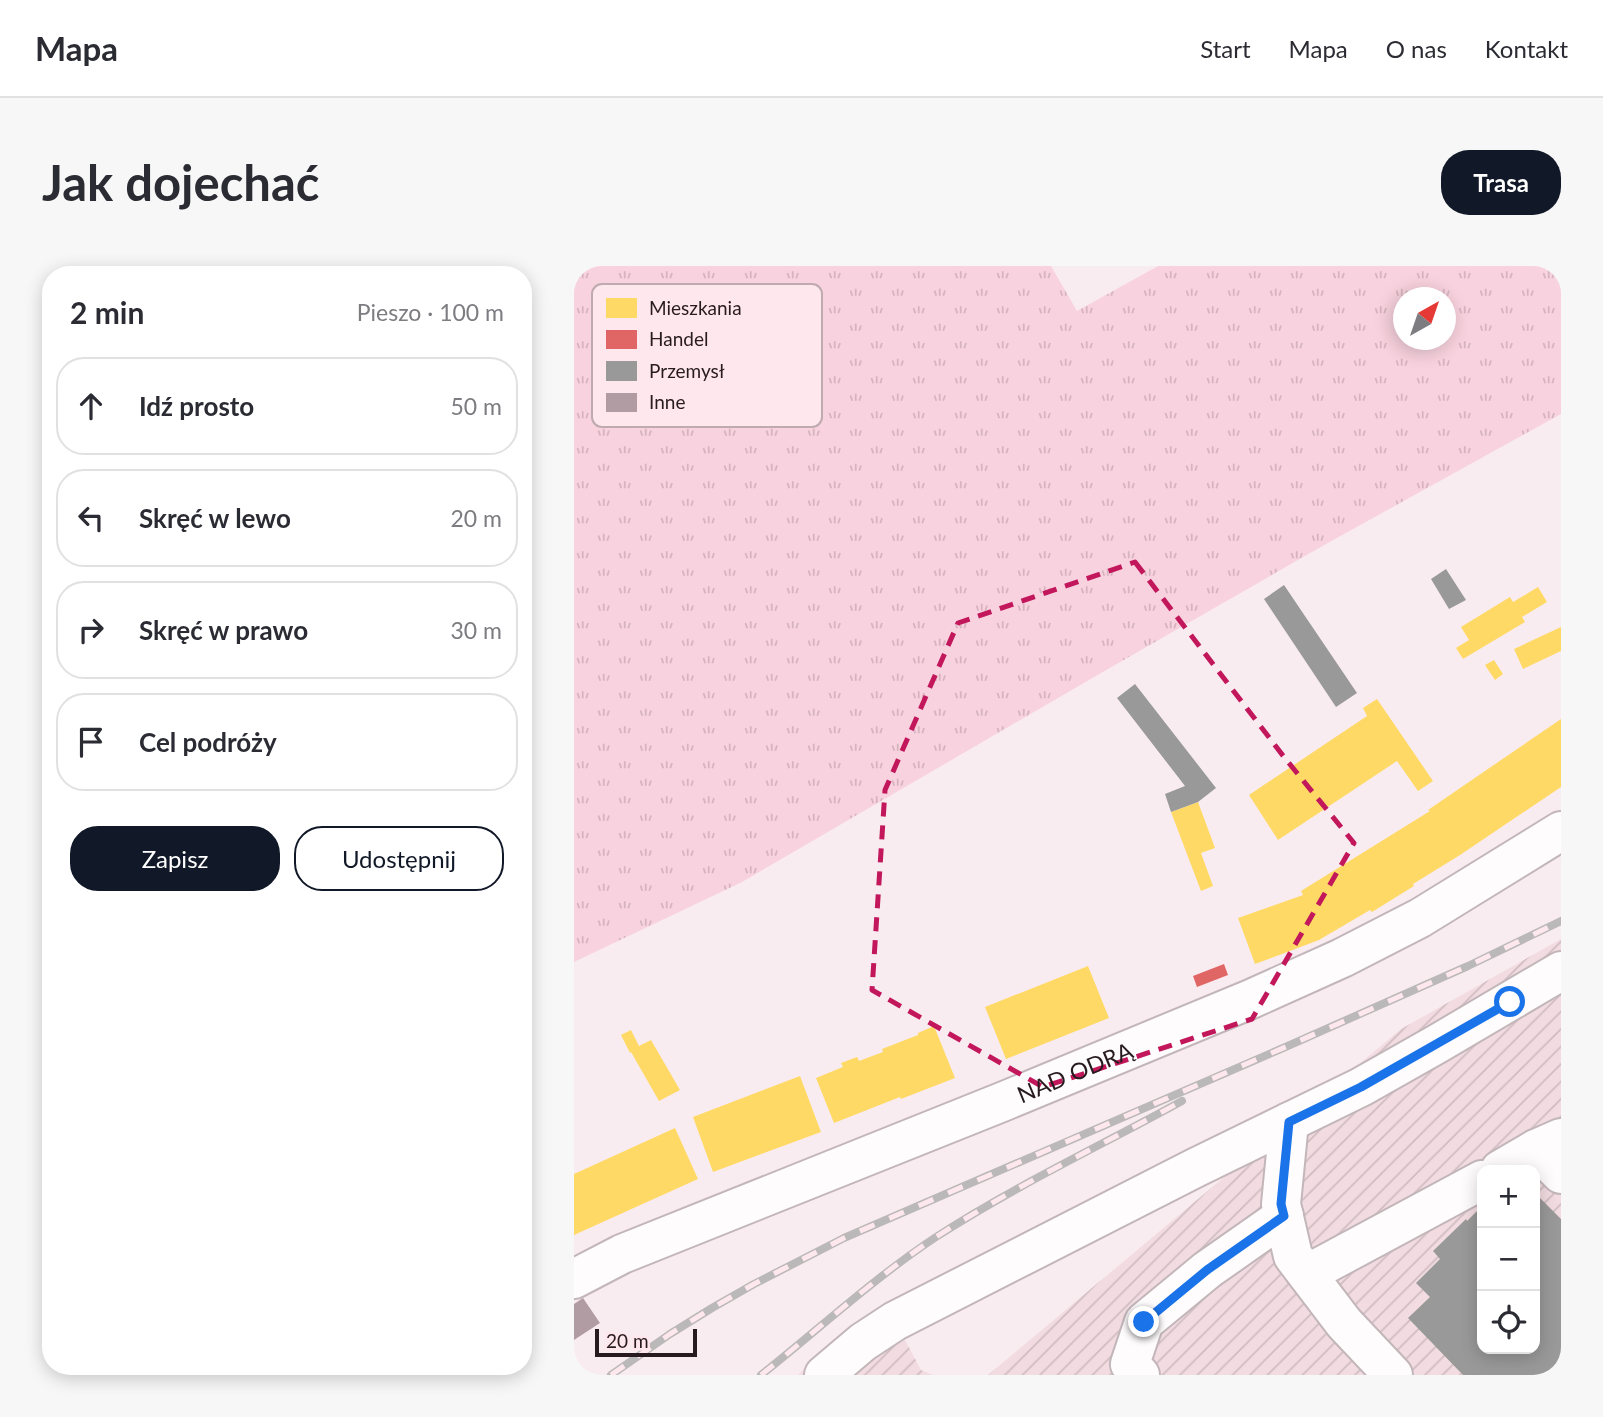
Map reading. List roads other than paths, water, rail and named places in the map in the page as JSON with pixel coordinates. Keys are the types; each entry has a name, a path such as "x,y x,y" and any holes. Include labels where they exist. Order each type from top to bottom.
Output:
{"street":[{"name":"NAD ODRĄ","path":"574,1279 622,1254 1262,994 1420,918 1560,835"},
{"path":"824,1375 863,1342 895,1321 1361,1087 1561,971"},
{"path":"1289,1122 1281,1204 1293,1256 1343,1323 1393,1375"},
{"path":"1516,1165 1553,1153"},
{"path":"1307,1274 1477,1183"},
{"path":"1140,1375 1130,1364 1144,1322 1207,1270 1284,1216"}],"railway":[{"path":"611,1375 712,1308 844,1238 1290,1045 1468,966 1561,921"},
{"path":"761,1375 869,1287 936,1237 1027,1183 1182,1101"}]}
